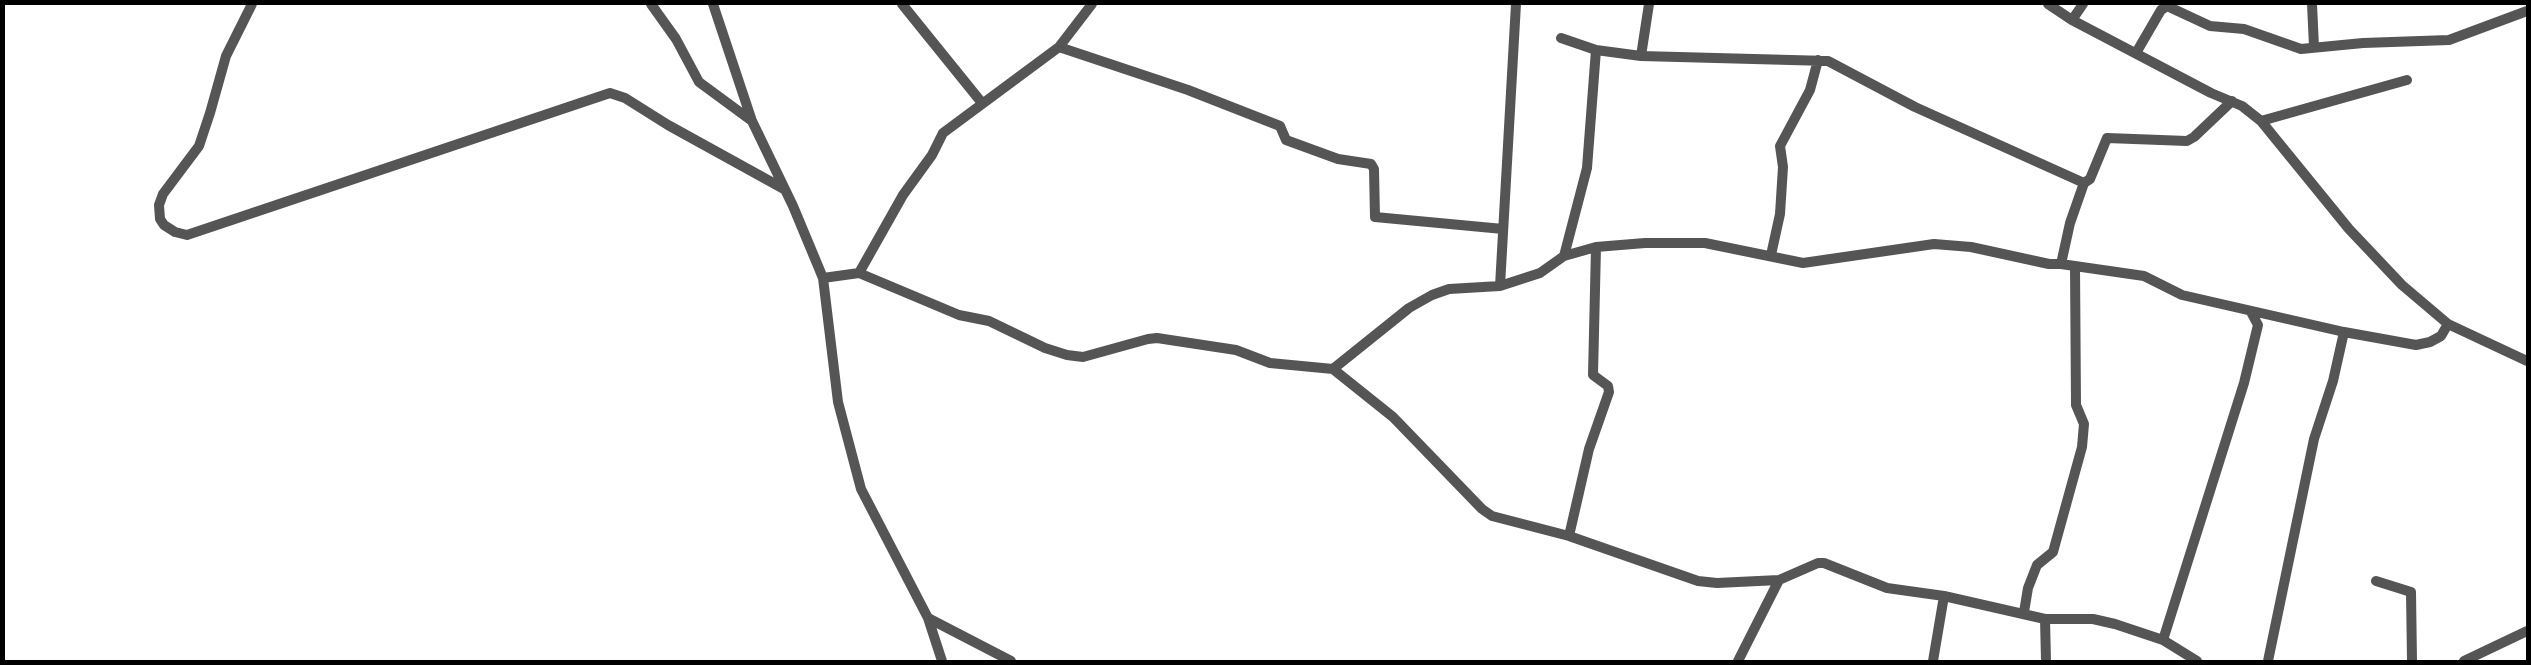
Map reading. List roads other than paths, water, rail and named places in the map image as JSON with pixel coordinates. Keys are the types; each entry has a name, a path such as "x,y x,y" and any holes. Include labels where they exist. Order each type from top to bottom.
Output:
{"street":[{"path":"252,4 226,56 210,113 198,146 163,194 159,205 160,219 164,225 174,232 187,235 610,93 626,98 668,126 784,189"},
{"path":"651,4 676,38 699,82 752,121"},
{"path":"713,4 752,121 823,278 838,402 861,489 928,618 942,661"},
{"path":"902,4 982,104"},
{"path":"859,273 903,195 932,155 939,138 1059,47 1092,4"},
{"path":"1500,286 1516,4"},
{"path":"1641,56 1649,4"},
{"path":"2048,4 2072,20 2242,106 2262,121 2349,229 2402,285 2448,324 2527,361"},
{"path":"2072,20 2083,4"},
{"path":"2312,4 2314,47"},
{"path":"2136,53 2161,10 2167,6 2210,26 2244,29 2301,49 2371,42 2449,40 2527,11"},
{"path":"1560,38 1596,50 1641,56 1828,61 1915,107 2084,183"},
{"path":"1059,47 1188,90 1280,126 1286,140 1338,159 1371,164 1374,169 1375,217 1503,229"},
{"path":"1564,256 1587,168 1596,50"},
{"path":"1771,255 1780,214 1783,167 1780,146 1810,90 1818,60"},
{"path":"2262,121 2407,80"},
{"path":"2061,264 2070,223 2084,183 2090,179 2107,138 2187,141 2194,137 2232,102"},
{"path":"1333,369 1410,308 1432,295 1449,289 1500,286 1540,273 1564,256 1596,247 1645,243 1705,243 1803,263 1934,244 1971,247 2049,264 2061,264 2144,276 2173,292 2251,312 2416,345 2430,342 2441,336 2448,324"},
{"path":"1569,536 1589,449 1609,392 1608,386 1593,375 1596,247"},
{"path":"2024,612 2028,588 2036,564 2054,552 2082,446 2084,424 2076,406 2075,266"},
{"path":"823,278 859,273 959,315 989,321 1045,348 1067,355 1083,357 1148,338 1157,338 1236,350 1270,363 1333,369 1393,418 1482,510 1492,516 1569,536 1698,581 1717,583 1779,580 1818,563 1887,588 1944,596 2024,612 2045,619 2093,620 2162,640 2197,661"},
{"path":"2162,640 2244,383 2258,325 2251,312"},
{"path":"2268,661 2314,439 2333,381 2344,332"},
{"path":"1738,661 1779,580"},
{"path":"2376,581 2411,592 2412,661"},
{"path":"1933,661 1944,596"},
{"path":"928,618 1011,661"},
{"path":"2045,619 2046,661"},
{"path":"2464,661 2527,632"}]}
